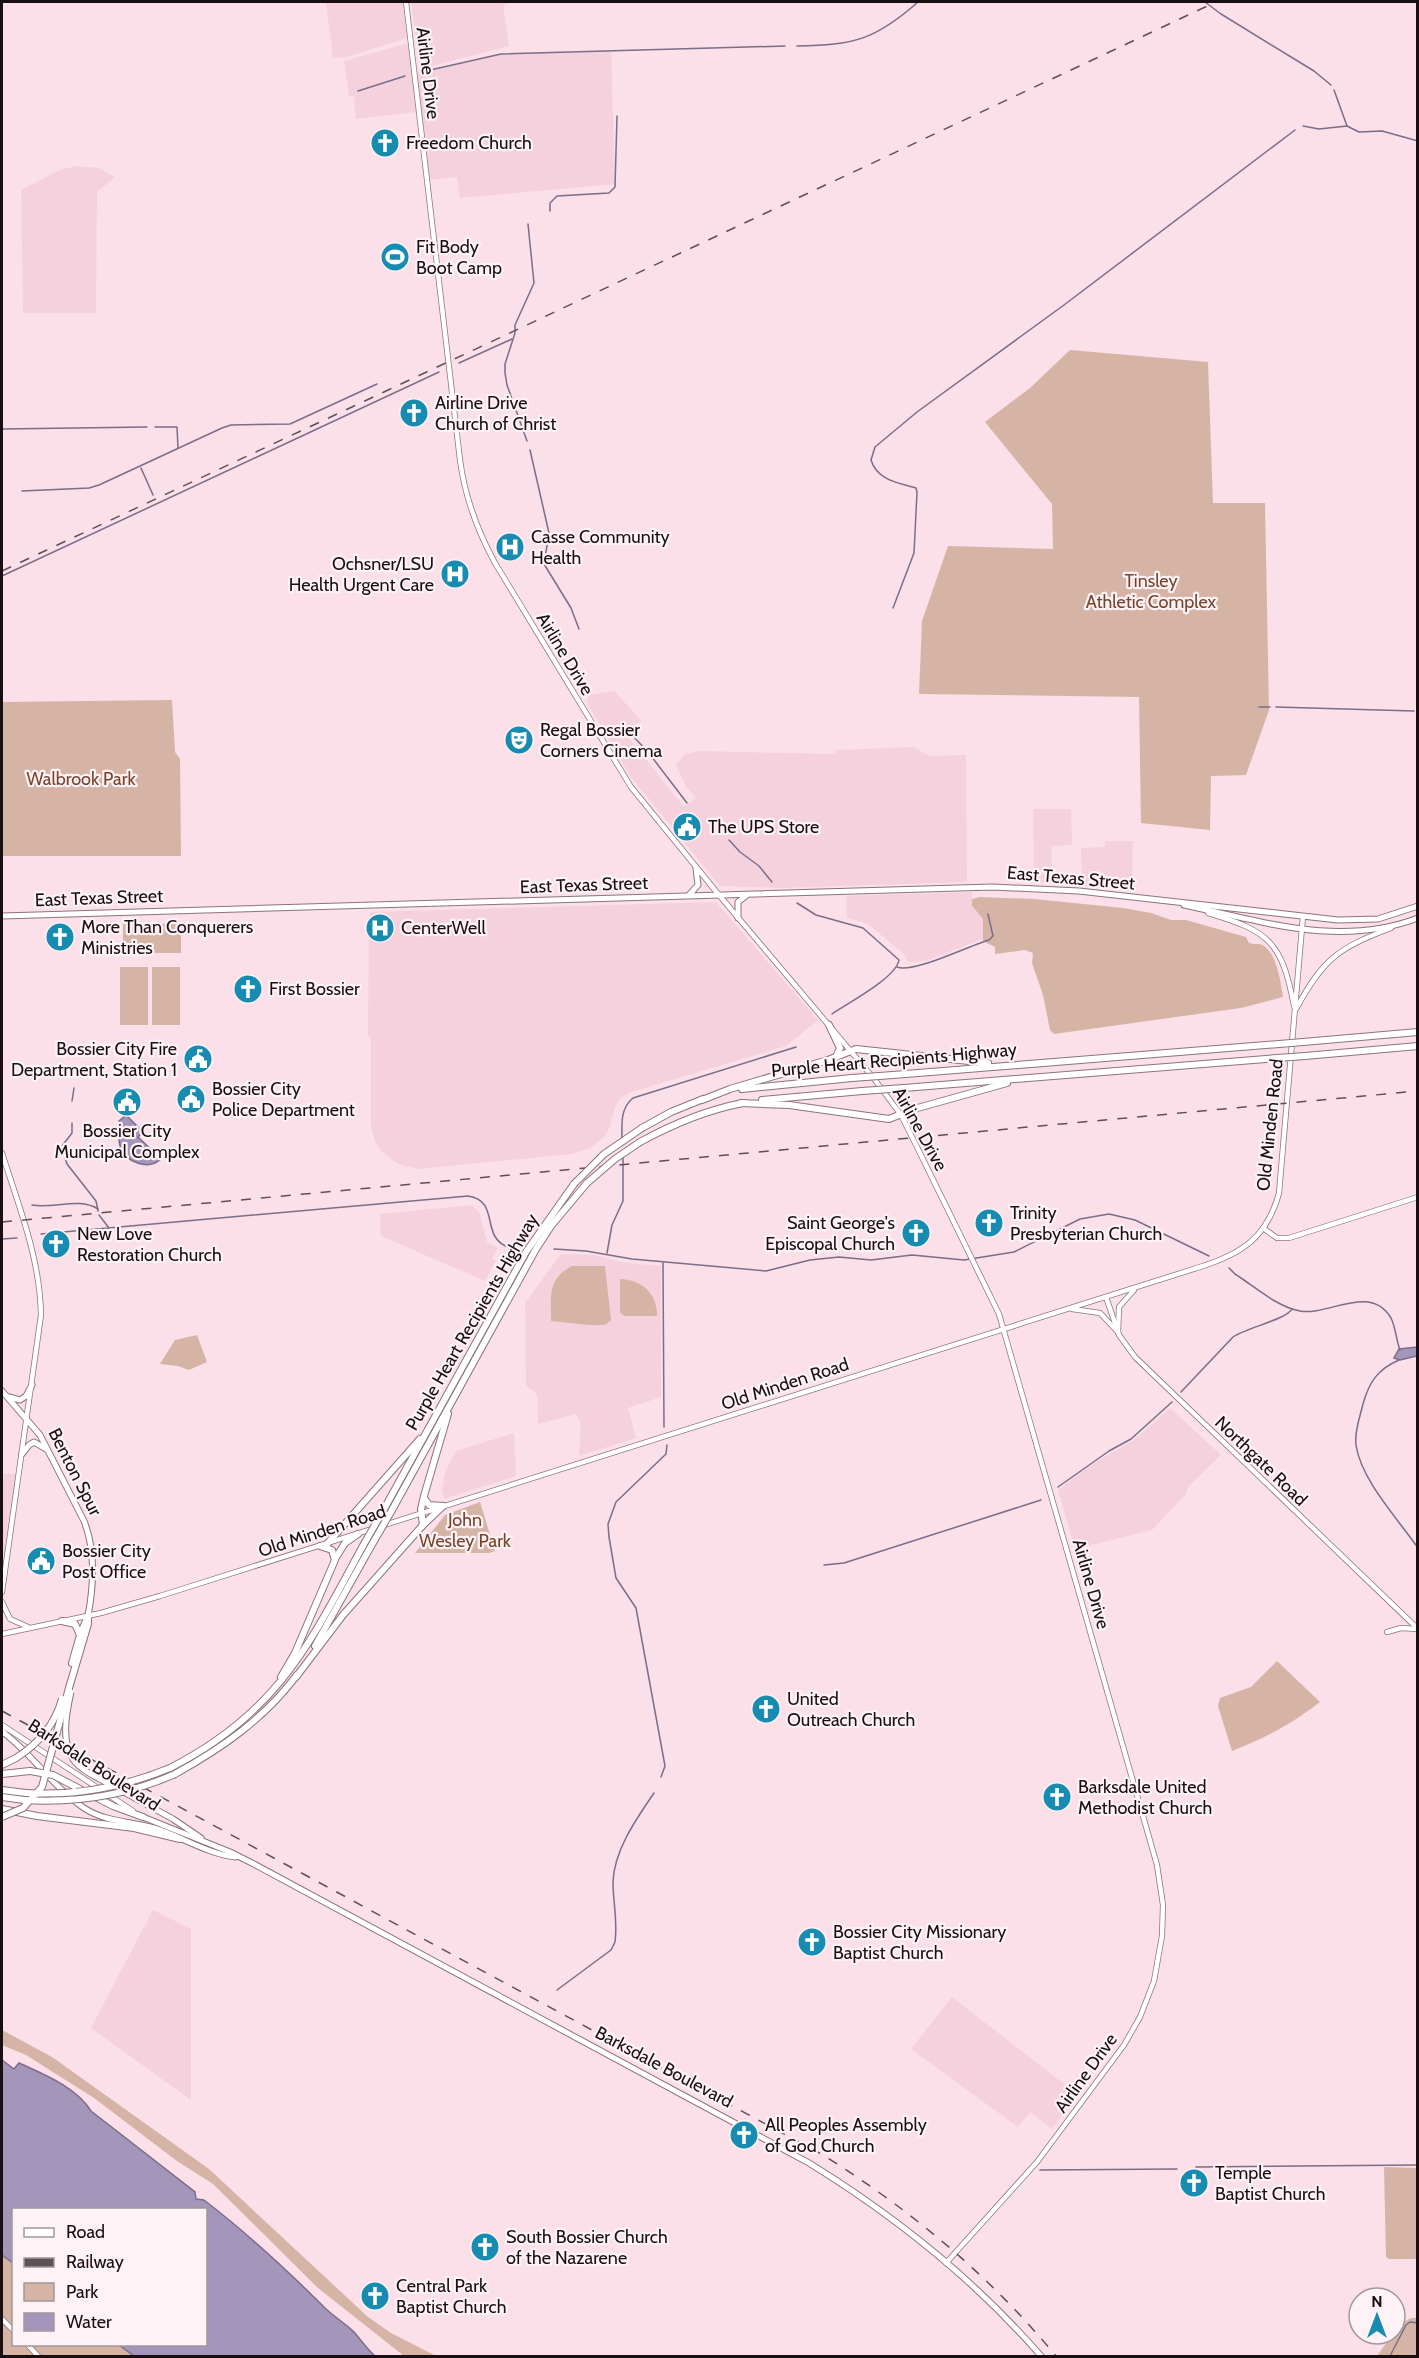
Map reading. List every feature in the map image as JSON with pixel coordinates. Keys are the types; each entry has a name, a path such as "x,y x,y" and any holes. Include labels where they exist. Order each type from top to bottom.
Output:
{"highway":[{"path":"828,1060 838,1056 840,1051 829,1025"},
{"name":"Purple Heart Recipients Highway","path":"2,1797 96,1790 172,1771 207,1756 240,1734 266,1711 296,1677 367,1546 383,1511 531,1244 574,1184 604,1154 642,1128 671,1112 702,1100 759,1086 1418,1032"},
{"name":"Purple Heart Recipients Highway","path":"172,1771 223,1737 264,1702 282,1682 301,1656 367,1546 392,1510 540,1243 587,1183 615,1159 640,1142 687,1119 741,1103 862,1091 1418,1046"},
{"path":"702,1100 860,1048 977,1062 1021,1064"},
{"path":"741,1103 789,1105 889,1119 914,1109 1003,1084 1053,1076"},
{"path":"422,1526 424,1496 453,1398"},
{"path":"335,1560 332,1550 324,1545 347,1523 430,1426"},
{"path":"424,1496 429,1505 443,1506"},
{"path":"296,1677 343,1615 422,1526 443,1506"},
{"path":"347,1523 345,1528 349,1537"},
{"path":"264,1702 296,1653 335,1560 345,1544 358,1534"},
{"path":"2,1765 36,1743 50,1726 69,1687 80,1635 88,1616"},
{"path":"2,1817 23,1808 42,1787 88,1624 88,1616"},
{"path":"62,1621 75,1624 80,1635"},
{"path":"2,1774 30,1771 53,1775 113,1806 143,1817"},
{"name":"Purple Heart Recipients Highway","path":"2,1790 25,1796"},
{"path":"2,1809 134,1828 180,1839"}],"main road":[{"name":"Airline Drive","path":"406,2 459,454 470,511 495,563 631,787 696,868 852,1052 901,1115 993,1299 1004,1329 1153,1850 1161,1888 1163,1929 1154,1981 1140,2018 1124,2045 1033,2167 946,2263"},
{"path":"687,896 698,885 696,868"},
{"name":"East Texas Street","path":"2,916 1014,887 1079,891 1303,916 1370,920 1418,906"},
{"path":"738,918 738,903 748,894"},
{"name":"East Texas Street","path":"1167,901 1258,922 1359,933 1383,929 1418,918"},
{"path":"1187,905 1242,923 1259,932 1269,941 1286,970 1295,1011"},
{"name":"Old Minden Road","path":"2,1634 88,1616 160,1596 1228,1257 1248,1245 1263,1228 1272,1212 1279,1189 1303,916"},
{"path":"1295,1011 1318,972 1338,953 1363,939 1403,923"},
{"path":"2,1153 27,1228 40,1282 41,1324 2,1592"},
{"path":"1263,1228 1277,1238 1289,1238 1418,1197"},
{"path":"1118,1332 1120,1305 1137,1287"},
{"name":"Northgate Road","path":"1106,1297 1118,1332 1129,1351 1417,1629"},
{"path":"1069,1308 1100,1313 1118,1332"},
{"path":"4,1393 20,1400 26,1396 32,1385"},
{"name":"Benton Spur","path":"4,1393 27,1418 51,1452 78,1505 88,1533 93,1574 88,1616"},
{"path":"22,1454 28,1445 34,1442 51,1452"},
{"path":"2,1602 10,1619 31,1628"},
{"path":"1387,1632 1401,1628 1417,1629"},
{"path":"69,1687 67,1718 69,1752 82,1768 218,1847"},
{"name":"Barksdale Boulevard","path":"2,1725 143,1817 218,1847 793,2154 863,2197 946,2263 991,2302 1041,2356"},
{"name":"Barksdale Boulevard","path":"2,1732 29,1753 76,1802 90,1812 109,1819 155,1828 180,1839 237,1857"}],"shaded area":[{"path":"326,2 403,2 407,38 347,57 333,58"},
{"path":"411,2 509,2 503,6 509,46 420,69"},
{"path":"408,43 416,112 356,119 354,96 349,96 344,61"},
{"path":"611,51 615,184 460,198 457,177 428,180 414,72 502,54"},
{"path":"76,166 99,168 115,177 97,192 96,313 23,313 21,190 60,170"},
{"path":"614,691 642,721 623,731 684,807 696,798 685,785 676,765 685,754 700,751 835,754 836,750 913,747 930,756 966,755 967,882 782,888 720,886 631,777 587,703 589,695"},
{"path":"1033,809 1071,809 1072,845 1051,846 1052,883 1037,882 1034,879"},
{"path":"1105,841 1133,841 1132,887 1130,890 1086,886 1082,883 1081,848 1105,847"},
{"path":"972,892 972,906 983,919 983,939 925,961 908,962 904,954 868,924 847,918 846,896"},
{"path":"716,902 818,1020 786,1046 628,1093 615,1107 610,1127 603,1138 590,1148 572,1154 418,1169 398,1164 381,1151 375,1141 371,1126 371,1038 368,1035 370,912"},
{"path":"472,1205 479,1212 487,1242 498,1248 492,1259 496,1260 485,1281 381,1236 380,1214"},
{"path":"561,1254 593,1255 628,1263 661,1266 661,1397 628,1408 636,1438 579,1456 581,1424 576,1414 538,1424 538,1397 526,1386 525,1303"},
{"path":"1170,1408 1221,1455 1188,1487 1186,1494 1152,1530 1075,1549 1058,1490 1091,1465 1134,1440"},
{"path":"514,1433 516,1476 444,1499 442,1489 446,1470 456,1451"},
{"path":"2,1474 19,1474 2,1592"},
{"path":"153,1910 191,1929 191,2100 91,2028"},
{"path":"952,1997 1077,2094 1052,2129 1030,2112 1018,2127 911,2049"}],"green space":[{"name":"Tinsley Athletic Complex","path":"1070,350 1208,362 1213,503 1265,503 1269,710 1246,775 1211,776 1210,830 1141,823 1139,697 919,694 922,621 948,546 1053,549 1052,504 985,422 1030,388"},
{"name":"Walbrook Park","path":"172,700 175,752 180,759 181,856 2,856 2,702"},
{"path":"980,897 1034,899 1123,908 1151,913 1171,920 1186,920 1246,937 1249,943 1265,947 1274,958 1283,997 1241,1008 1054,1034 1050,1030 1043,995 1032,963 1033,953 1025,950 995,954 995,947 983,941 983,919 972,906 972,899"},
{"path":"123,924 181,924 181,953 123,953"},
{"path":"120,967 148,967 148,1025 120,1025"},
{"path":"152,967 180,967 180,1025 152,1025"},
{"path":"572,1266 605,1266 611,1320 605,1325 551,1321 551,1296 554,1283 564,1271"},
{"path":"620,1279 635,1282 647,1289 654,1301 657,1316 624,1316 620,1312"},
{"path":"197,1335 207,1362 189,1370 160,1364 175,1340"},
{"name":"John Wesley Park","path":"480,1502 495,1551 489,1553 415,1553 445,1515"},
{"path":"1277,1661 1320,1702 1278,1730 1232,1751 1218,1706 1220,1698 1251,1687"},
{"path":"2,2030 52,2057 209,2169 368,2317 391,2333 436,2356 404,2356 318,2288 213,2184 177,2161 94,2098 26,2055 2,2045"},
{"path":"1384,2167 1417,2168 1417,2259 1389,2259 1386,2257"},
{"path":"2,2256 12,2263 12,2346 120,2346 134,2356 2,2356"},
{"path":"1417,2318 1417,2356 1377,2356 1384,2346 1407,2346 1407,2320"}],"water":[{"path":"126,1115 143,1132 138,1137 161,1159 156,1163 138,1163 123,1152 119,1140 119,1121"},
{"path":"1417,1347 1417,1356 1400,1360 1394,1358 1399,1349"},
{"path":"2,2060 14,2069 19,2063 39,2072 59,2082 77,2095 91,2111 195,2192 196,2199 204,2200 251,2239 328,2311 354,2332 375,2356 134,2356 120,2346 207,2346 207,2208 12,2208 12,2262 2,2255"}],"waterway":[{"path":"797,46 834,44 863,38 889,25 918,2"},
{"path":"1205,2 1314,71 1331,85"},
{"path":"426,71 501,54 785,46"},
{"path":"358,91 405,76"},
{"path":"1334,90 1347,126"},
{"path":"550,211 550,203 557,196 609,193 615,187 617,116"},
{"path":"1303,126 1319,129 1347,126 1359,132 1382,131 1418,141"},
{"path":"893,608 914,553 917,492 916,488 889,480 878,472 871,460 875,447 917,412 1064,305 1295,130"},
{"path":"527,441 507,385 505,364 515,333 515,325 534,283 528,224"},
{"path":"459,363 512,339"},
{"path":"2,576 439,372"},
{"path":"22,491 89,488 99,485 222,428 231,425 290,424 377,384"},
{"path":"2,429 147,427"},
{"path":"155,427 177,427 178,448"},
{"path":"530,450 549,533 544,564 571,608 579,629"},
{"path":"141,468 153,495"},
{"path":"1259,707 1270,707"},
{"path":"1276,707 1414,711"},
{"path":"631,734 648,752 687,803"},
{"path":"729,840 740,852 759,866 772,882"},
{"path":"797,903 816,915 863,928 899,960 896,967 881,982 832,1014"},
{"path":"897,967 905,968 928,963 989,940 993,936 988,914"},
{"path":"622,1139 624,1112 633,1098 796,1047"},
{"path":"72,1101 74,1088"},
{"path":"62,1146 72,1133 72,1123"},
{"path":"607,1253 612,1225 623,1201 623,1156"},
{"path":"65,1158 67,1164 96,1201 98,1211"},
{"path":"41,1234 468,1196 478,1199 484,1205 495,1237 511,1248"},
{"path":"32,1205 83,1204 98,1209"},
{"path":"554,1249 586,1251 632,1259 766,1271 810,1260 839,1257 871,1260 912,1255 964,1260 1014,1252 1080,1219 1109,1214 1135,1220 1209,1256"},
{"path":"99,1215 109,1228"},
{"path":"2,1239 17,1238"},
{"path":"663,1263 664,1427"},
{"path":"1229,1268 1274,1301 1291,1309 1311,1311 1348,1303 1372,1303 1382,1308 1391,1318 1400,1350"},
{"path":"1181,1392 1233,1337 1289,1313 1292,1309"},
{"path":"1399,1360 1380,1372 1368,1389 1358,1424 1356,1445 1365,1472 1381,1499 1418,1548"},
{"path":"1058,1487 1109,1451 1131,1439 1172,1402"},
{"path":"661,1777 665,1766 636,1608 616,1578 608,1524 616,1502 666,1454 667,1445"},
{"path":"824,1565 844,1563 1041,1500"},
{"path":"557,1990 611,1950 615,1942 613,1882 617,1858 628,1835 654,1793"},
{"path":"1196,2167 1418,2165"},
{"path":"1040,2170 1177,2169"},
{"path":"1390,2356 1406,2325 1410,2322 1418,2323"}],"railway":[{"path":"2,571 1216,2"},
{"path":"2,1222 1418,1091"},
{"path":"2,1711 823,2155 887,2198 948,2246 1004,2299 1056,2356"}],"place":[{"name":"Freedom Church","path":"385,143"},
{"name":"Fit Body Boot Camp","path":"395,257"},
{"name":"Airline Drive Church of Christ","path":"414,413"},
{"name":"Casse Community Health","path":"510,547"},
{"name":"Ochsner/LSU Health Urgent Care","path":"455,574"},
{"name":"Regal Bossier Corners Cinema","path":"519,740"},
{"name":"The UPS Store","path":"687,827"},
{"name":"CenterWell","path":"380,928"},
{"name":"More Than Conquerers Ministries","path":"60,937"},
{"name":"First Bossier","path":"248,989"},
{"name":"Bossier City Fire Department, Station 1","path":"198,1059"},
{"name":"Bossier City Police Department","path":"191,1099"},
{"name":"Bossier City Municipal Complex","path":"127,1102"},
{"name":"Trinity Presbyterian Church","path":"989,1223"},
{"name":"Saint George's Episcopal Church","path":"916,1233"},
{"name":"New Love Restoration Church","path":"56,1244"},
{"name":"Bossier City Post Office","path":"41,1561"},
{"name":"United Outreach Church","path":"766,1709"},
{"name":"Barksdale United Methodist Church","path":"1057,1797"},
{"name":"Bossier City Missionary Baptist Church","path":"812,1942"},
{"name":"All Peoples Assembly of God Church","path":"744,2135"},
{"name":"Temple Baptist Church","path":"1194,2183"},
{"name":"South Bossier Church of the Nazarene","path":"485,2247"},
{"name":"Central Park Baptist Church","path":"375,2296"}]}
